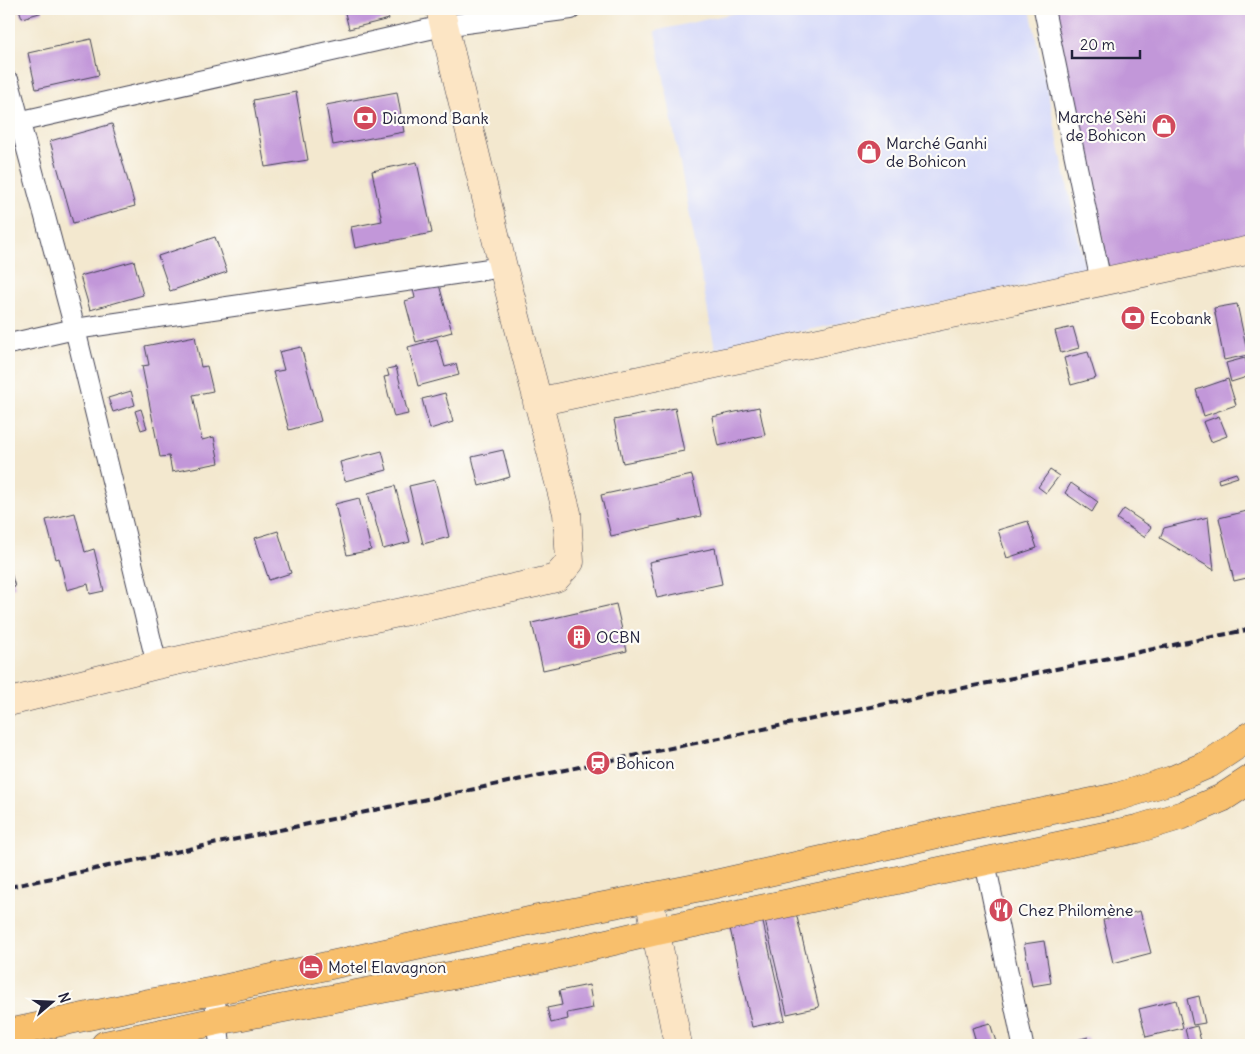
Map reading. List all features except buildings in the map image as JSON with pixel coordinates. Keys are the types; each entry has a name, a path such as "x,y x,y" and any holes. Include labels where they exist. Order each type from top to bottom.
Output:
{"highway":[{"path":"9,1033 214,991 538,918 711,885 959,829 1117,797 1172,780 1209,764 1251,734"},
{"path":"105,1045 218,1033 657,931 1136,829 1183,815 1222,798 1251,779"}],"street":[{"path":"14,122 442,18 571,9"},
{"path":"1044,9 1102,282"},
{"path":"9,702 157,665 556,578 570,562 567,513 537,402 442,18"},
{"path":"9,82 14,122 75,329 157,665"},
{"path":"537,402 1251,250"},
{"path":"9,344 75,329 503,267"},
{"path":"985,862 1023,1045"},
{"path":"649,897 678,1045"},
{"path":"214,991 218,1033"}],"shaded area":[{"name":"Marché Ganhi de Bohicon","path":"752,9 1030,9 1086,273 715,349 655,31"}],"railway":[{"path":"9,887 598,763 1251,629"}],"place":[{"name":"Diamond Bank","path":"365,118"},
{"name":"Marché Sèhi de Bohicon","path":"1164,126"},
{"name":"Marché Ganhi de Bohicon","path":"869,152"},
{"name":"Ecobank","path":"1133,318"},
{"name":"OCBN","path":"579,637"},
{"name":"Bohicon","path":"598,763"},
{"name":"Chez Philomène","path":"1001,910"},
{"name":"Motel Elavagnon","path":"311,967"}]}
